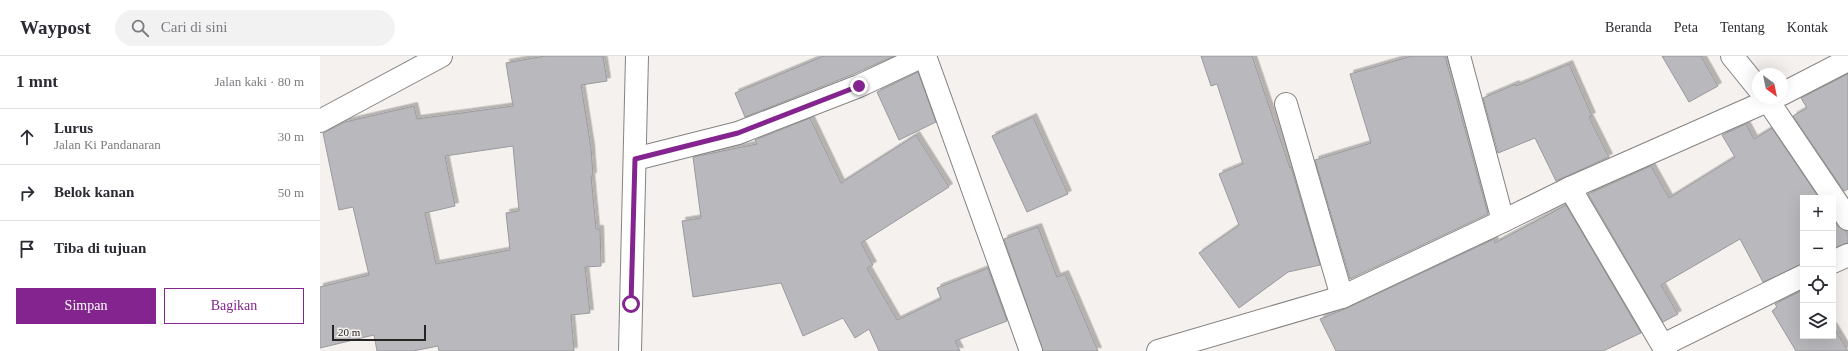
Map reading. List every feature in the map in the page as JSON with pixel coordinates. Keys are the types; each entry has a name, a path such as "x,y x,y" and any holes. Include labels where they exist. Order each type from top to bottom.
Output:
{"street":[{"path":"320,121 441,56"},
{"path":"630,351 637,56"},
{"path":"635,159 738,133 859,86 924,56 1031,351"},
{"path":"1459,56 1503,221"},
{"path":"1732,56 1752,77"},
{"path":"1788,88 1848,60"},
{"path":"1286,104 1342,297"},
{"path":"1158,351 1342,297 1570,188 1753,104"},
{"path":"1775,104 1848,219"},
{"path":"1570,188 1665,348 1800,278"},
{"path":"1836,261 1848,255"}],"building":[{"path":"545,56 603,56 607,81 581,85 591,148 593,176 591,176 596,229 600,229 601,266 585,267 590,313 571,315 574,351 439,351 438,346 413,351 377,351 374,335 320,348 320,287 369,275 353,207 339,210 323,133 345,122 414,106 417,119 513,106 506,63","holes":["513,146 519,211 506,213 510,250 436,264 425,213 455,206 445,156"]},
{"path":"824,56 894,56 854,74 745,117 735,93"},
{"path":"1201,56 1252,56 1290,168 1291,167 1320,265 1288,272 1239,308 1199,253 1239,225 1219,174 1243,164 1217,84 1211,86"},
{"path":"1412,56 1445,56 1488,214 1350,279 1315,160 1371,143 1350,74"},
{"path":"1662,56 1701,56 1718,86 1689,102"},
{"path":"1569,64 1592,116 1589,117 1609,157 1556,181 1535,138 1498,153 1483,98"},
{"path":"918,72 936,122 899,140 877,92"},
{"path":"1848,74 1848,189 1844,191 1793,116 1807,108 1801,98"},
{"path":"1033,117 1068,194 1027,212 992,136"},
{"path":"810,118 841,183 916,135 949,187 861,243 873,265 867,268 897,320 941,299 937,288 988,268 1007,321 955,341 960,351 879,351 869,329 855,338 843,318 803,336 781,283 693,297 682,221 701,218 693,157 757,144 755,140"},
{"path":"1746,124 1754,139 1772,128 1817,195 1800,195 1800,265 1763,282 1740,239 1661,285 1678,314 1663,322 1588,194 1651,166 1669,198 1735,157 1722,135"},
{"path":"1566,205 1641,333 1603,351 1336,351 1320,319 1347,308 1494,239 1495,243"},
{"path":"1836,223 1846,231 1848,235 1848,243 1836,247"},
{"path":"1038,227 1057,277 1065,274 1098,351 1043,351 1004,239"},
{"path":"1800,292 1800,339 1836,339 1836,331 1848,351 1796,351 1772,311 1777,307 1775,304"}],"route":[{"path":"631,304 634,240 635,159 738,133 859,86"}]}
